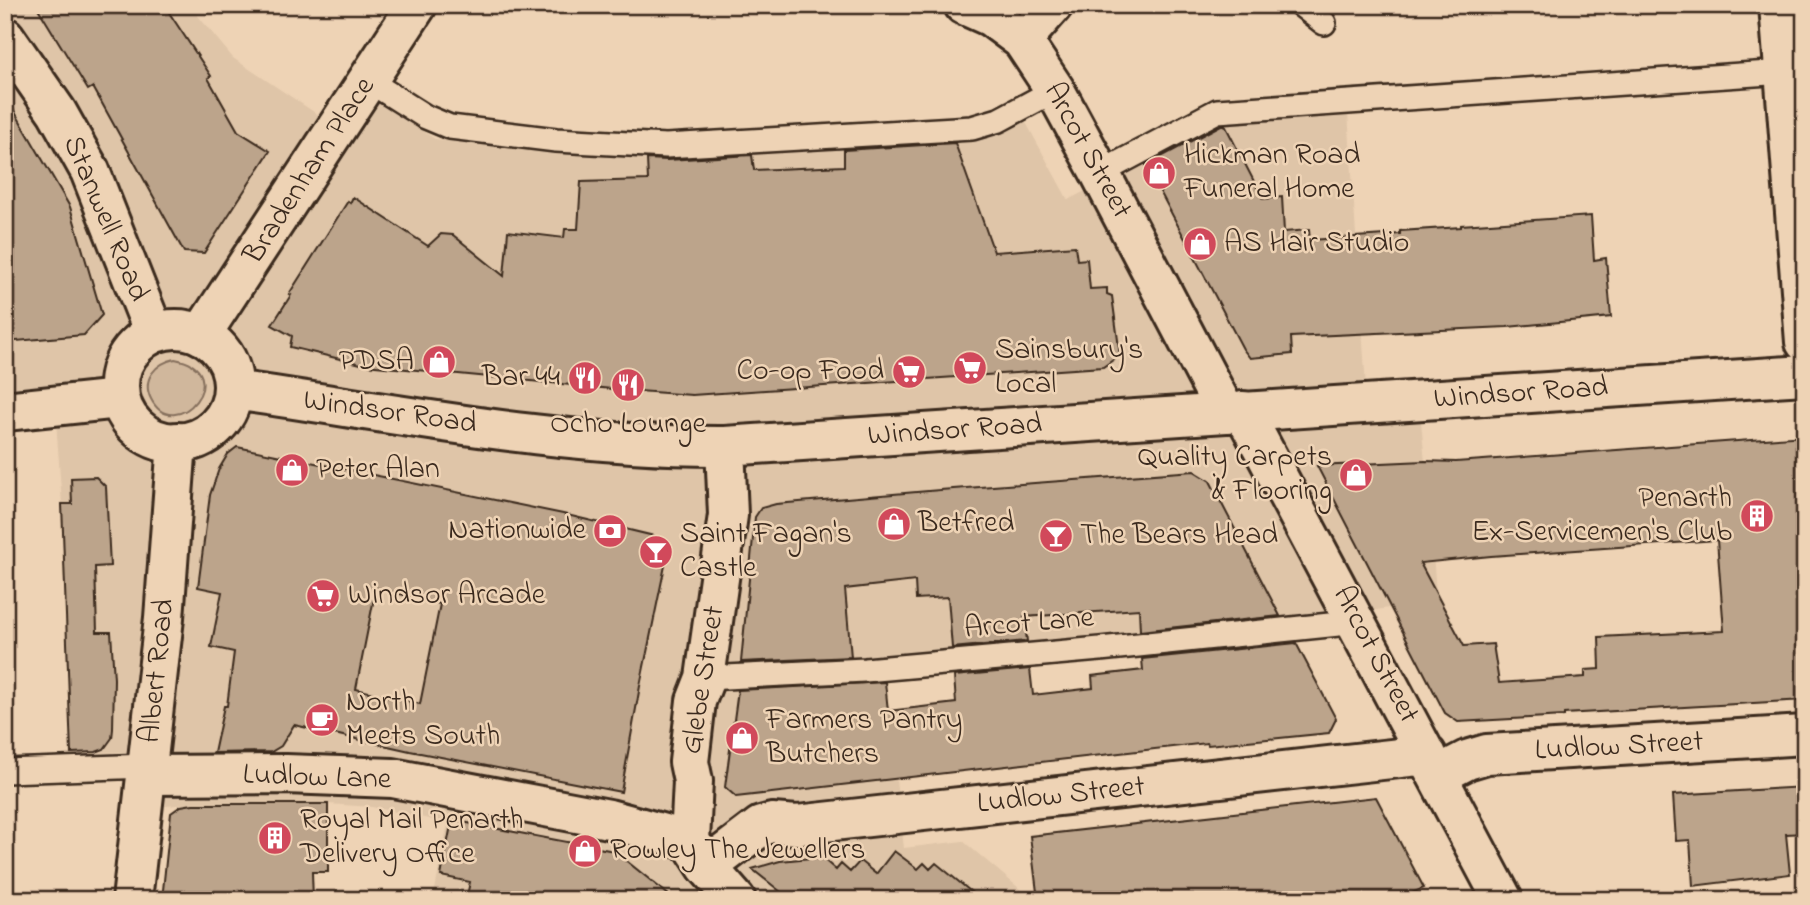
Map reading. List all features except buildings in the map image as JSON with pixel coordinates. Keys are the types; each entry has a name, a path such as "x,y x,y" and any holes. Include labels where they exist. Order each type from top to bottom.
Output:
{"street":[{"name":"Bradenham Place","path":"201,335 417,5"},
{"name":"Arcot Street","path":"964,5 1000,22 1022,40 1055,90 1235,412 1358,622 1503,900"},
{"path":"1022,40 1053,5"},
{"path":"1779,5 1805,342"},
{"name":"Stanwell Road","path":"5,37 57,112 90,171 154,333"},
{"path":"167,329 185,329 201,335 215,344 232,372 230,405 211,431 197,439 162,442 144,433 130,420 119,399 121,371 127,356 137,344 154,333 167,329"},
{"name":"Windsor Road","path":"233,390 526,432 657,445 725,446 1805,375"},
{"path":"5,411 119,399"},
{"name":"Albert Road","path":"132,900 164,618 177,442"},
{"name":"Glebe Street","path":"699,854 689,762 696,701 705,678 728,515 725,446"},
{"name":"Ludlow Street","path":"699,854 772,823 797,825 1433,765 1488,754 1805,735"},
{"name":"Ludlow Lane","path":"147,771 393,778 610,819 699,854"},
{"path":"699,854 736,900"}],"lane":[{"path":"1301,5 1324,23"},
{"path":"1100,173 1217,111 1784,72"},
{"path":"369,81 426,117 450,127 556,140 666,146 972,128 999,120 1055,90"},
{"name":"Arcot Lane","path":"705,678 865,670 1358,622"},
{"path":"5,771 147,771"}],"shaded area":[{"path":"5,5 189,5 233,58 338,128 362,92 435,139 521,148 646,154 1023,117 1068,200 1222,119 1256,122 1348,112 1367,404 1419,401 1436,594 1413,595 1389,608 884,679 904,848 963,841 1033,900 433,900 448,823 372,807 328,804 189,804 143,808 149,752 71,753 62,504 55,407 5,411"},
{"path":"175,359 193,366 202,377 202,389 196,401 186,410 174,414 162,411 151,399 148,385 156,368"}],"place":[{"name":"Hickman Road Funeral Home","path":"1159,173"},
{"name":"AS Hair Studio","path":"1200,244"},
{"name":"PDSA","path":"439,362"},
{"name":"Sainsbury's Local","path":"970,368"},
{"name":"Co-op Food","path":"909,372"},
{"name":"Bar 44","path":"585,378"},
{"name":"Ocho Lounge","path":"628,385"},
{"name":"Peter Alan","path":"292,470"},
{"name":"Quality Carpets & Flooring","path":"1356,475"},
{"name":"Penarth Ex-Servicemen's Club","path":"1757,516"},
{"name":"Betfred","path":"894,524"},
{"name":"Nationwide","path":"610,531"},
{"name":"The Bears Head","path":"1056,536"},
{"name":"Saint Fagan's Castle","path":"656,552"},
{"name":"Windsor Arcade","path":"323,596"},
{"name":"North Meets South","path":"322,720"},
{"name":"Farmers Pantry Butchers","path":"742,738"},
{"name":"Royal Mail Penarth Delivery Office","path":"275,838"},
{"name":"Rowley The Jewellers","path":"585,851"}]}
